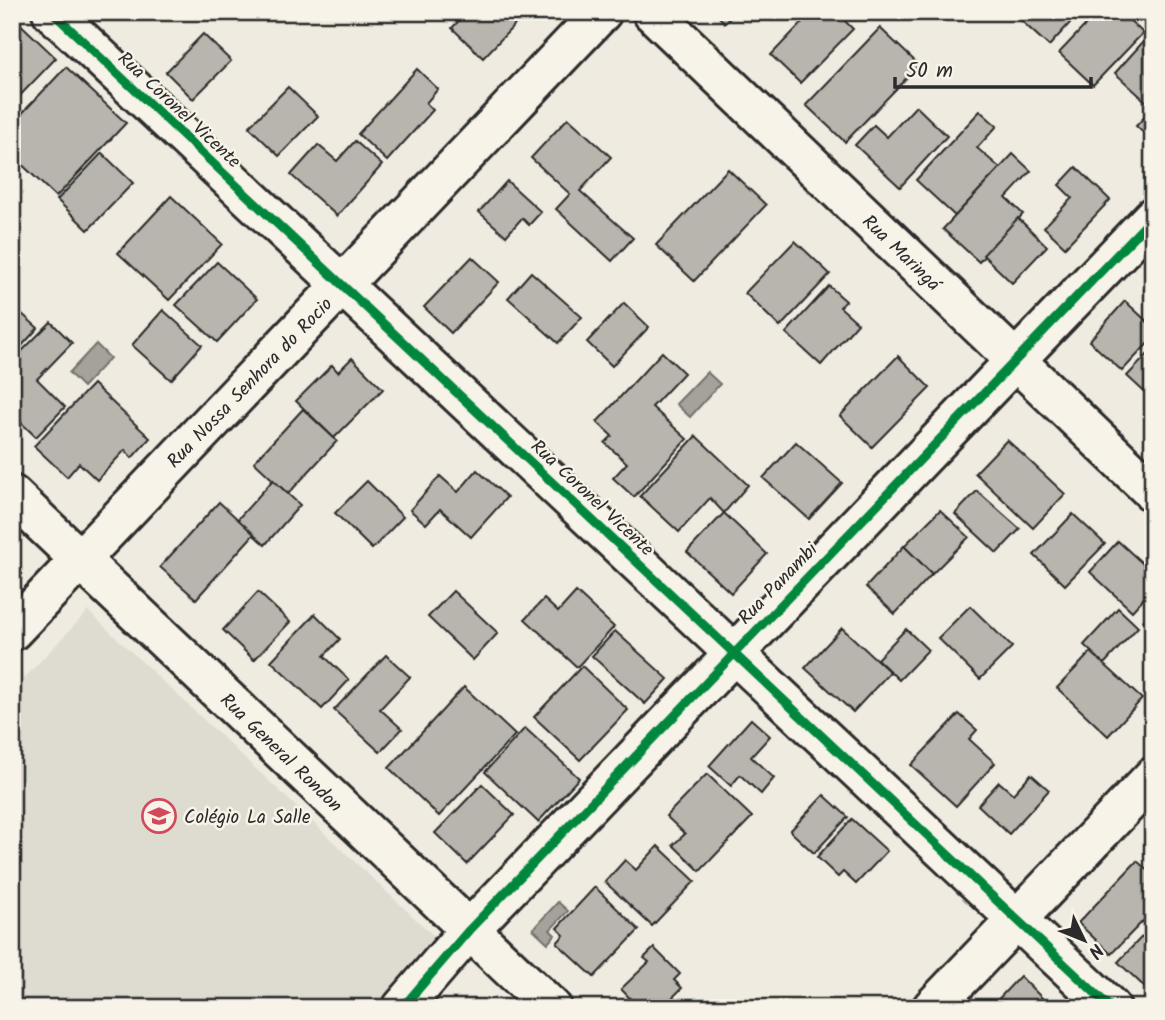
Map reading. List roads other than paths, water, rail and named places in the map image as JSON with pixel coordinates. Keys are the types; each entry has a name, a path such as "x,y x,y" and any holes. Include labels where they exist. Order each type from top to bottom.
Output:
{"street":[{"name":"Rua Coronel Vicente","path":"52,12 1111,1008"},
{"name":"Rua Nossa Senhora do Rocio","path":"12,631 602,12"},
{"name":"Rua Maringá","path":"652,12 1153,492"},
{"name":"Rua Panambi","path":"401,1008 469,930 1153,217"},
{"name":"Rua General Rondon","path":"12,495 552,1008"},
{"path":"932,1008 1153,777"}],"place":[{"name":"Colégio La Salle","path":"159,816"}]}
